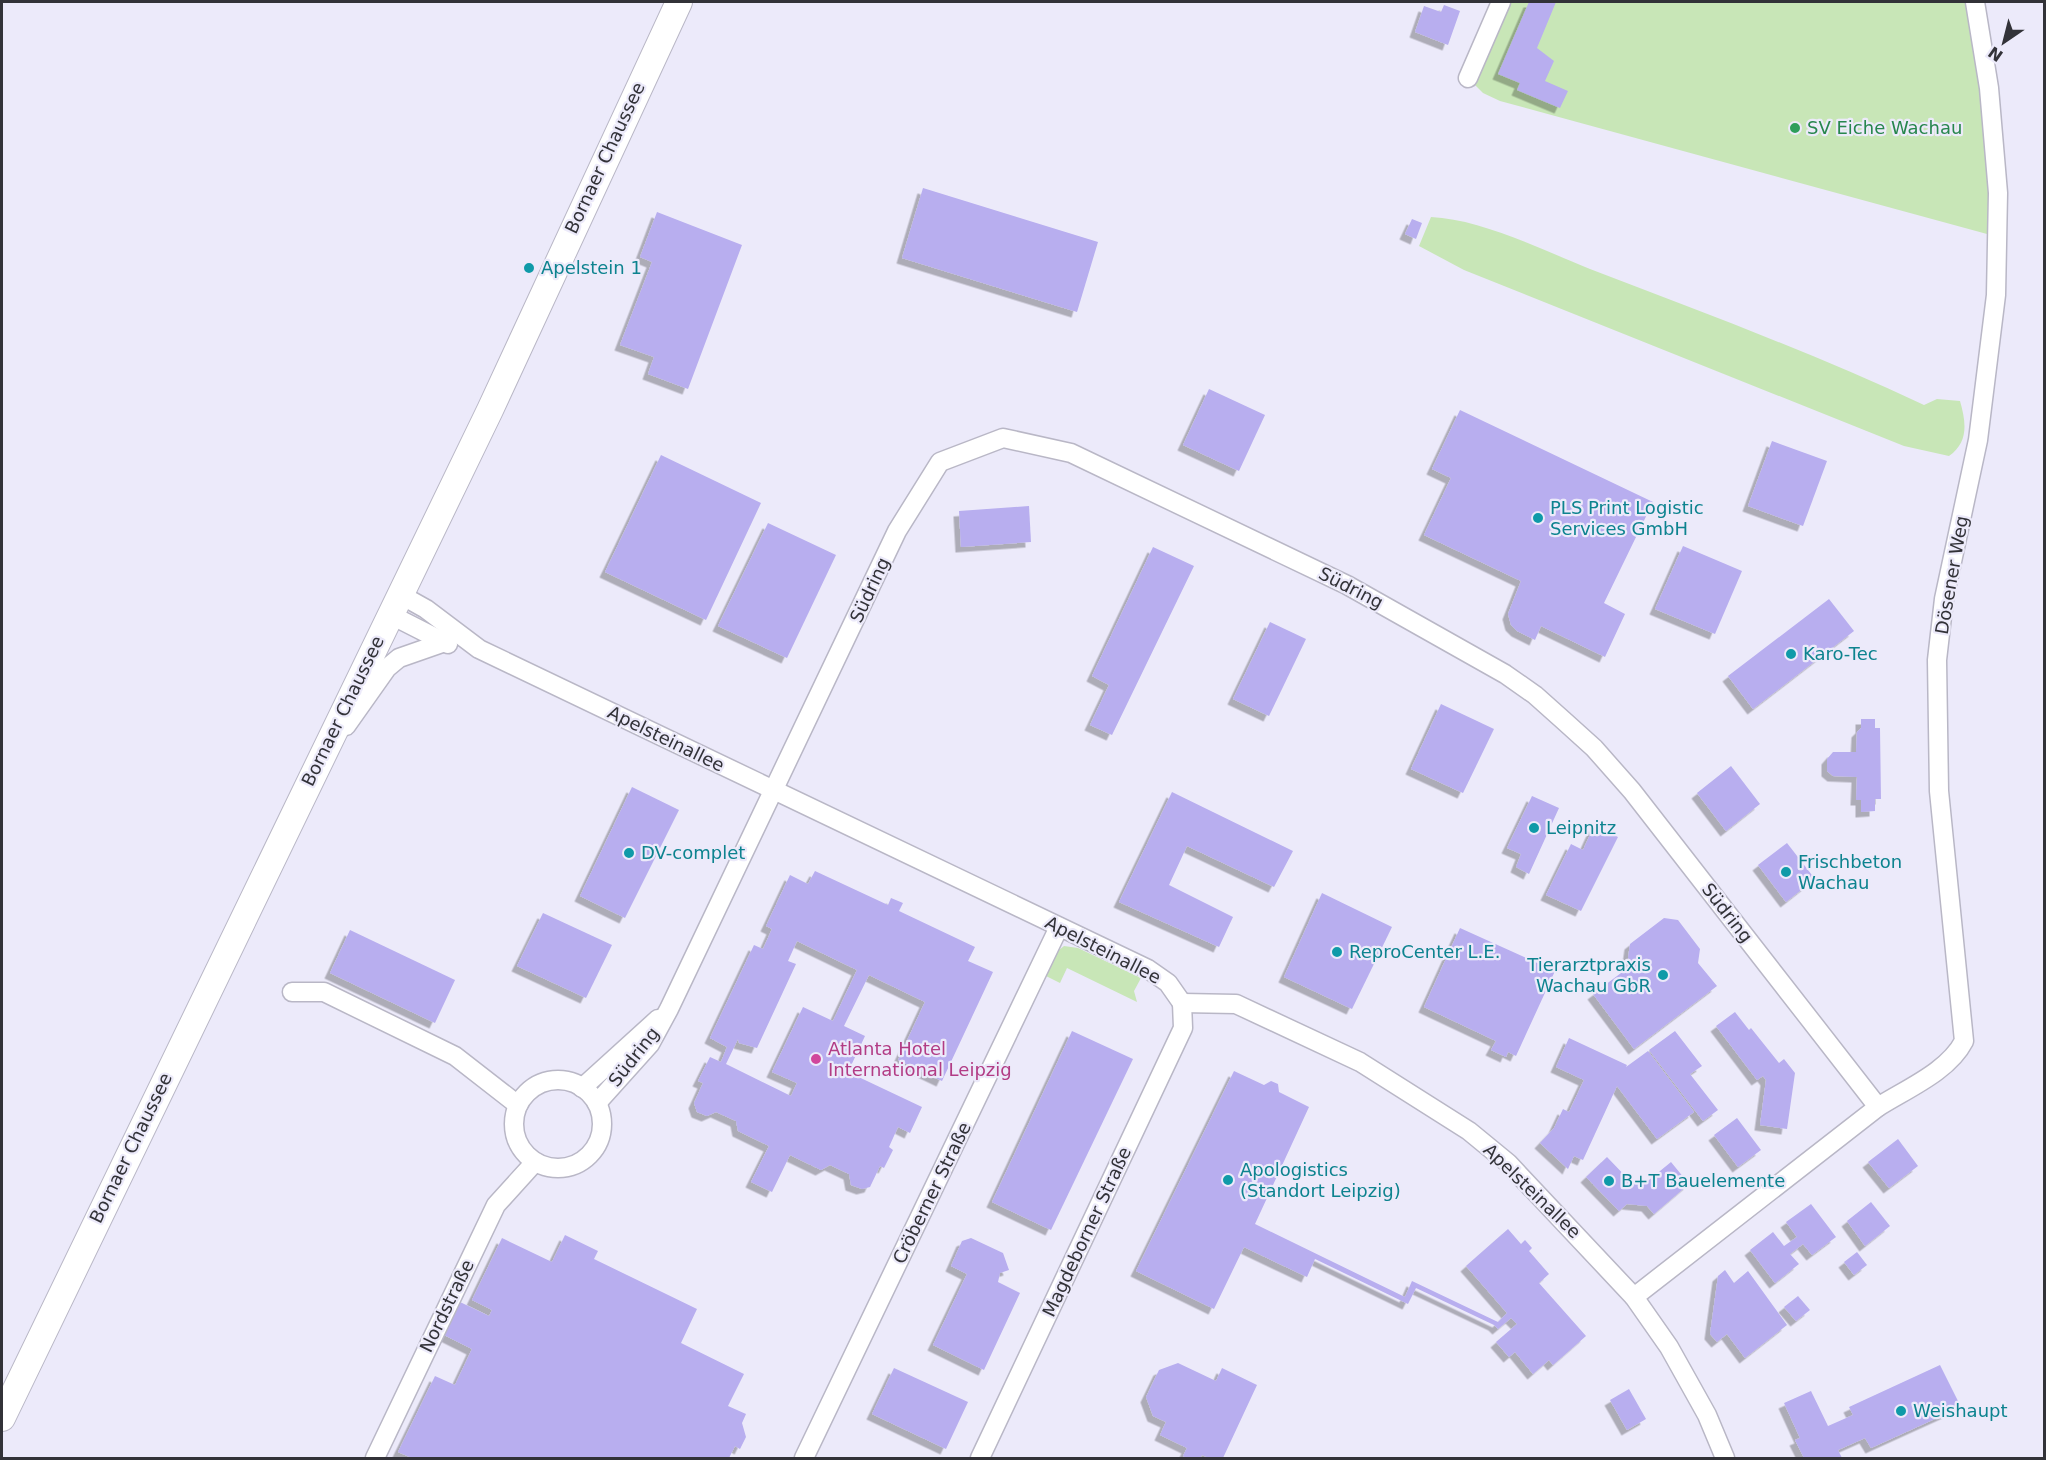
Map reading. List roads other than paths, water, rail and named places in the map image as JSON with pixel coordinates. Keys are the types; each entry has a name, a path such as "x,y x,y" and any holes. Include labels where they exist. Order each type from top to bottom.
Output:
{"main road":[{"name":"Bornaer Chaussee","path":"2,1418 316,766 495,401 524,332 679,2"}],"street":[{"path":"1468,78 1501,2"},
{"name":"Dösener Weg","path":"1878,1107 1945,1064 1958,1052 1964,1041 1939,791 1937,660 1944,599 1978,440 1996,295 1998,193 1989,88 1975,2"},
{"name":"Südring","path":"597,1103 650,1044 669,1009 775,791 897,531 940,462 1003,438 1071,453 1347,585 1459,646 1535,695 1594,748 1632,791 1878,1107"},
{"name":"Apelsteinallee","path":"396,605 442,643"},
{"name":"Apelsteinallee","path":"396,605 426,609 479,649 1148,969 1168,983 1182,1002 1236,1004 1360,1062 1438,1112 1508,1163 1634,1297 1669,1347 1707,1415 1725,1458"},
{"name":"Apelsteinallee","path":"316,766 387,668 399,658 442,643 479,649"},
{"name":"Cröberner Straße","path":"804,1458 1059,927"},
{"path":"292,992 324,992 455,1056 518,1105"},
{"name":"Magdeborner Straße","path":"980,1458 1184,1028 1182,1002"},
{"name":"Südring","path":"582,1088 669,1009"},
{"path":"549,1081 572,1082 582,1088 597,1103 602,1128 591,1154 568,1167 557,1168 535,1162 524,1153 514,1134 514,1115 518,1105 528,1091 549,1081"},
{"path":"1634,1297 1878,1107"},
{"name":"Nordstraße","path":"375,1458 496,1205 535,1162"}],"place":[{"name":"SV Eiche Wachau","path":"1795,128"},
{"name":"Apelstein 1","path":"529,268"},
{"name":"PLS Print Logistic Services GmbH","path":"1538,518"},
{"name":"Karo-Tec","path":"1791,654"},
{"name":"Leipnitz","path":"1534,828"},
{"name":"DV-complet","path":"629,853"},
{"name":"Frischbeton Wachau","path":"1786,872"},
{"name":"ReproCenter L.E.","path":"1337,952"},
{"name":"Tierarztpraxis Wachau GbR","path":"1663,975"},
{"name":"Atlanta Hotel International Leipzig","path":"816,1059"},
{"name":"Apologistics (Standort Leipzig)","path":"1228,1180"},
{"name":"B+T Bauelemente","path":"1609,1181"},
{"name":"Weishaupt","path":"1901,1411"}]}
